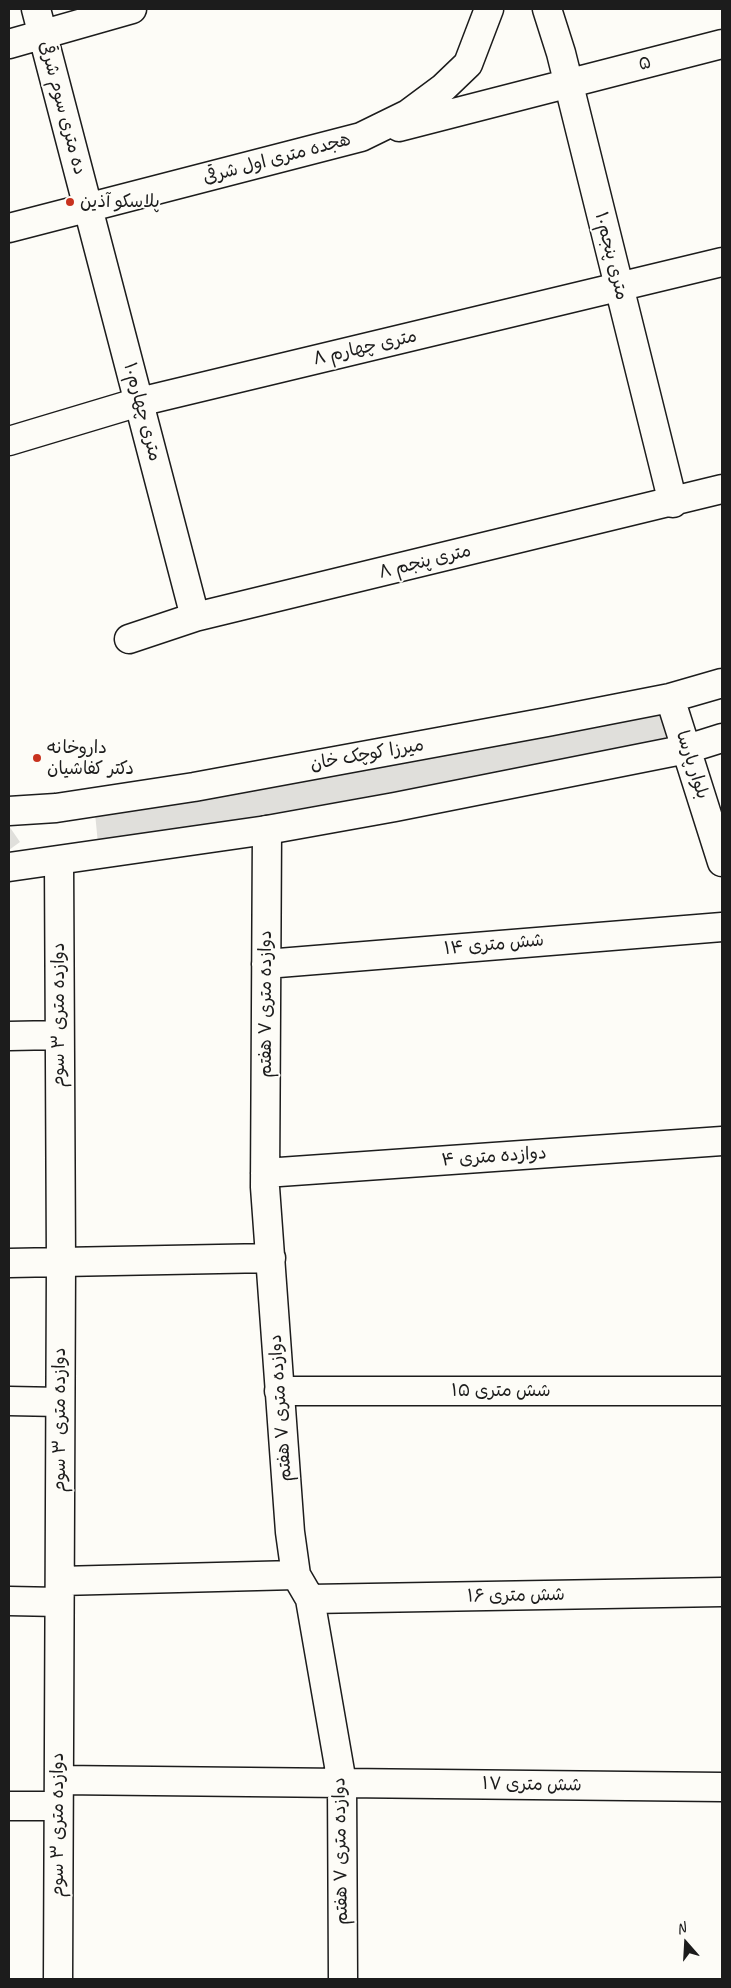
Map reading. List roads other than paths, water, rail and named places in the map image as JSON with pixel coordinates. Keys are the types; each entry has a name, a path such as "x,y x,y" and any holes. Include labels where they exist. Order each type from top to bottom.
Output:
{"street":[{"path":"9,44 39,21 132,9"},
{"name":"هجده متری اول شرقی","path":"9,228 361,137 408,114 443,88 468,64 489,9"},
{"name":"۱۰متری پنجم","path":"547,9 568,84 673,503"},
{"name":"ده متری سوم شرقی","path":"39,21 88,207"},
{"name":"۵","path":"361,137 722,44"},
{"name":"۱۰متری چهارم","path":"88,207 196,618"},
{"name":"۸ متری چهارم","path":"9,441 139,402 722,262"},
{"name":"۸ متری پنجم","path":"128,640 196,618 673,503 722,489"},
{"name":"میرزا کوچک خان","path":"9,811 56,808 194,787 670,698 722,683"},
{"name":"بلوار پارسا","path":"670,698 722,862"},
{"path":"9,868 267,830 687,749 722,738"},
{"name":"دوازده متری ۷ هفتم","path":"267,830 265,1172 279,1391 290,1532 296,1575 310,1599 342,1783 343,1979"},
{"name":"دوازده متری ۳ سوم","path":"58,1979 61,1264 58,1035 59,861"},
{"name":"شش متری ۱۴","path":"266,964 722,927"},
{"path":"9,1036 58,1035"},
{"name":"دوازده متری ۴","path":"265,1172 722,1141"},
{"path":"9,1263 61,1264 272,1258"},
{"name":"شش متری ۱۵","path":"279,1391 722,1391"},
{"path":"9,1401 60,1402"},
{"path":"9,1601 59,1591 296,1575"},
{"name":"شش متری ۱۶","path":"310,1599 722,1592"},
{"name":"شش متری ۱۷","path":"9,1806 59,1793 342,1783 722,1787"}],"place":[{"name":"پلاسکو آذین","path":"70,202"},
{"name":"داروخانه دکتر کفاشیان","path":"37,758"}]}
